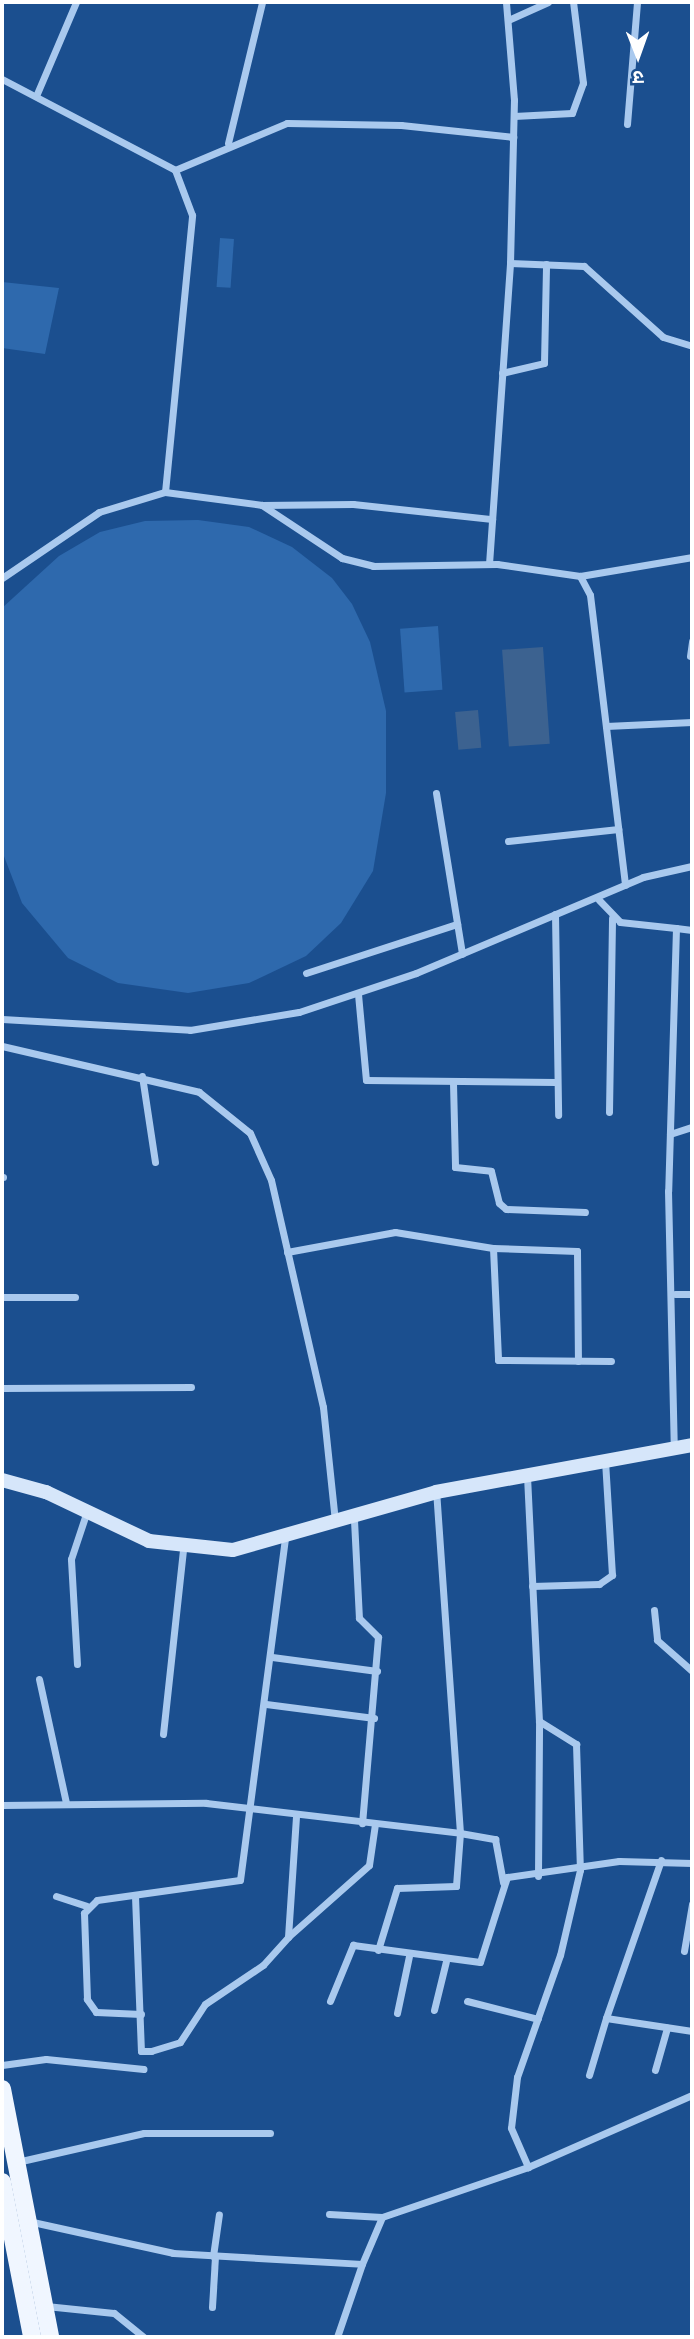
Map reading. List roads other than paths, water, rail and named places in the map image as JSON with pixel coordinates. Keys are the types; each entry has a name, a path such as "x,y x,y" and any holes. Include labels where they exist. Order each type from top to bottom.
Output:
{"main road":[{"path":"2,2089 27,2220 34,2308 32,2337"},
{"path":"2,2182 34,2308 50,2337"}],"street":[{"path":"36,96 76,2"},
{"path":"228,143 262,2"},
{"path":"489,564 510,263 514,116 506,2"},
{"path":"508,20 548,2"},
{"path":"514,116 571,115 583,83 573,2"},
{"path":"627,124 637,2"},
{"path":"2,79 175,170 192,215 165,492"},
{"path":"175,170 228,143 287,123 337,121 513,137"},
{"path":"510,263 546,264 594,271 663,337 692,346"},
{"path":"502,373 544,363 546,264"},
{"path":"2,578 100,512 165,492 262,505 353,504 492,519"},
{"path":"262,505 342,558 373,566 489,564 580,576 692,556"},
{"path":"580,576 590,595 625,885"},
{"path":"690,656 692,641"},
{"path":"606,726 692,722"},
{"path":"436,793 462,954"},
{"path":"508,841 618,829"},
{"path":"2,1019 190,1030 285,1015 358,994 555,914 599,900 625,885 692,866"},
{"path":"599,900 612,918 608,1112"},
{"path":"555,914 558,1115"},
{"path":"612,918 692,930"},
{"path":"306,973 457,924"},
{"path":"674,1448 675,1294 670,1134 676,928"},
{"path":"358,994 366,1080 556,1082"},
{"path":"2,1046 142,1076 199,1092 250,1133 271,1180 323,1407 336,1525"},
{"path":"142,1076 155,1162"},
{"path":"453,1083 455,1167 491,1171 499,1203 506,1209 585,1212"},
{"path":"670,1134 692,1127"},
{"path":"288,1252 396,1232 493,1248 577,1251 578,1361"},
{"path":"493,1248 498,1360 611,1361"},
{"path":"675,1294 692,1294"},
{"path":"2,1297 75,1297"},
{"path":"2,1388 191,1387"},
{"path":"2,1480 87,1510 149,1541 183,1549 233,1550 354,1520 436,1492 692,1445"},
{"path":"532,1586 609,1580 614,1567 605,1461"},
{"path":"527,1476 539,1721 538,1876"},
{"path":"379,1950 397,1888 456,1886 460,1833 436,1492"},
{"path":"77,1664 71,1559 87,1510"},
{"path":"354,1520 359,1618 378,1632 374,1718 362,1822"},
{"path":"56,1896 86,1906 135,1896 235,1885 253,1810 285,1538"},
{"path":"163,1734 183,1549"},
{"path":"654,1610 657,1640 692,1671"},
{"path":"272,1657 377,1671"},
{"path":"39,1679 66,1803"},
{"path":"266,1704 374,1718"},
{"path":"528,2167 511,2128 512,2108 580,1870 576,1744 539,1721"},
{"path":"2,1805 66,1803 253,1810 495,1839 503,1883 480,1962 446,1961 349,1948 330,2001"},
{"path":"288,1937 296,1815"},
{"path":"135,1896 141,2051 180,2042 205,2004 263,1965 288,1937 369,1865 375,1824"},
{"path":"503,1883 661,1860 692,1863"},
{"path":"589,2075 661,1860"},
{"path":"684,1951 692,1904"},
{"path":"86,1906 86,1998 96,2012 141,2014"},
{"path":"397,2013 408,1956"},
{"path":"435,2010 446,1961"},
{"path":"467,2001 538,2019"},
{"path":"607,2018 692,2031"},
{"path":"655,2070 667,2028"},
{"path":"2,2065 46,2059 143,2069"},
{"path":"330,2214 382,2217 528,2167 692,2095"},
{"path":"17,2162 144,2133 271,2133"},
{"path":"212,2307 219,2214"},
{"path":"337,2337 362,2264 382,2217"},
{"path":"27,2220 120,2244 214,2256 362,2264"},
{"path":"34,2308 114,2313 144,2337"}]}
